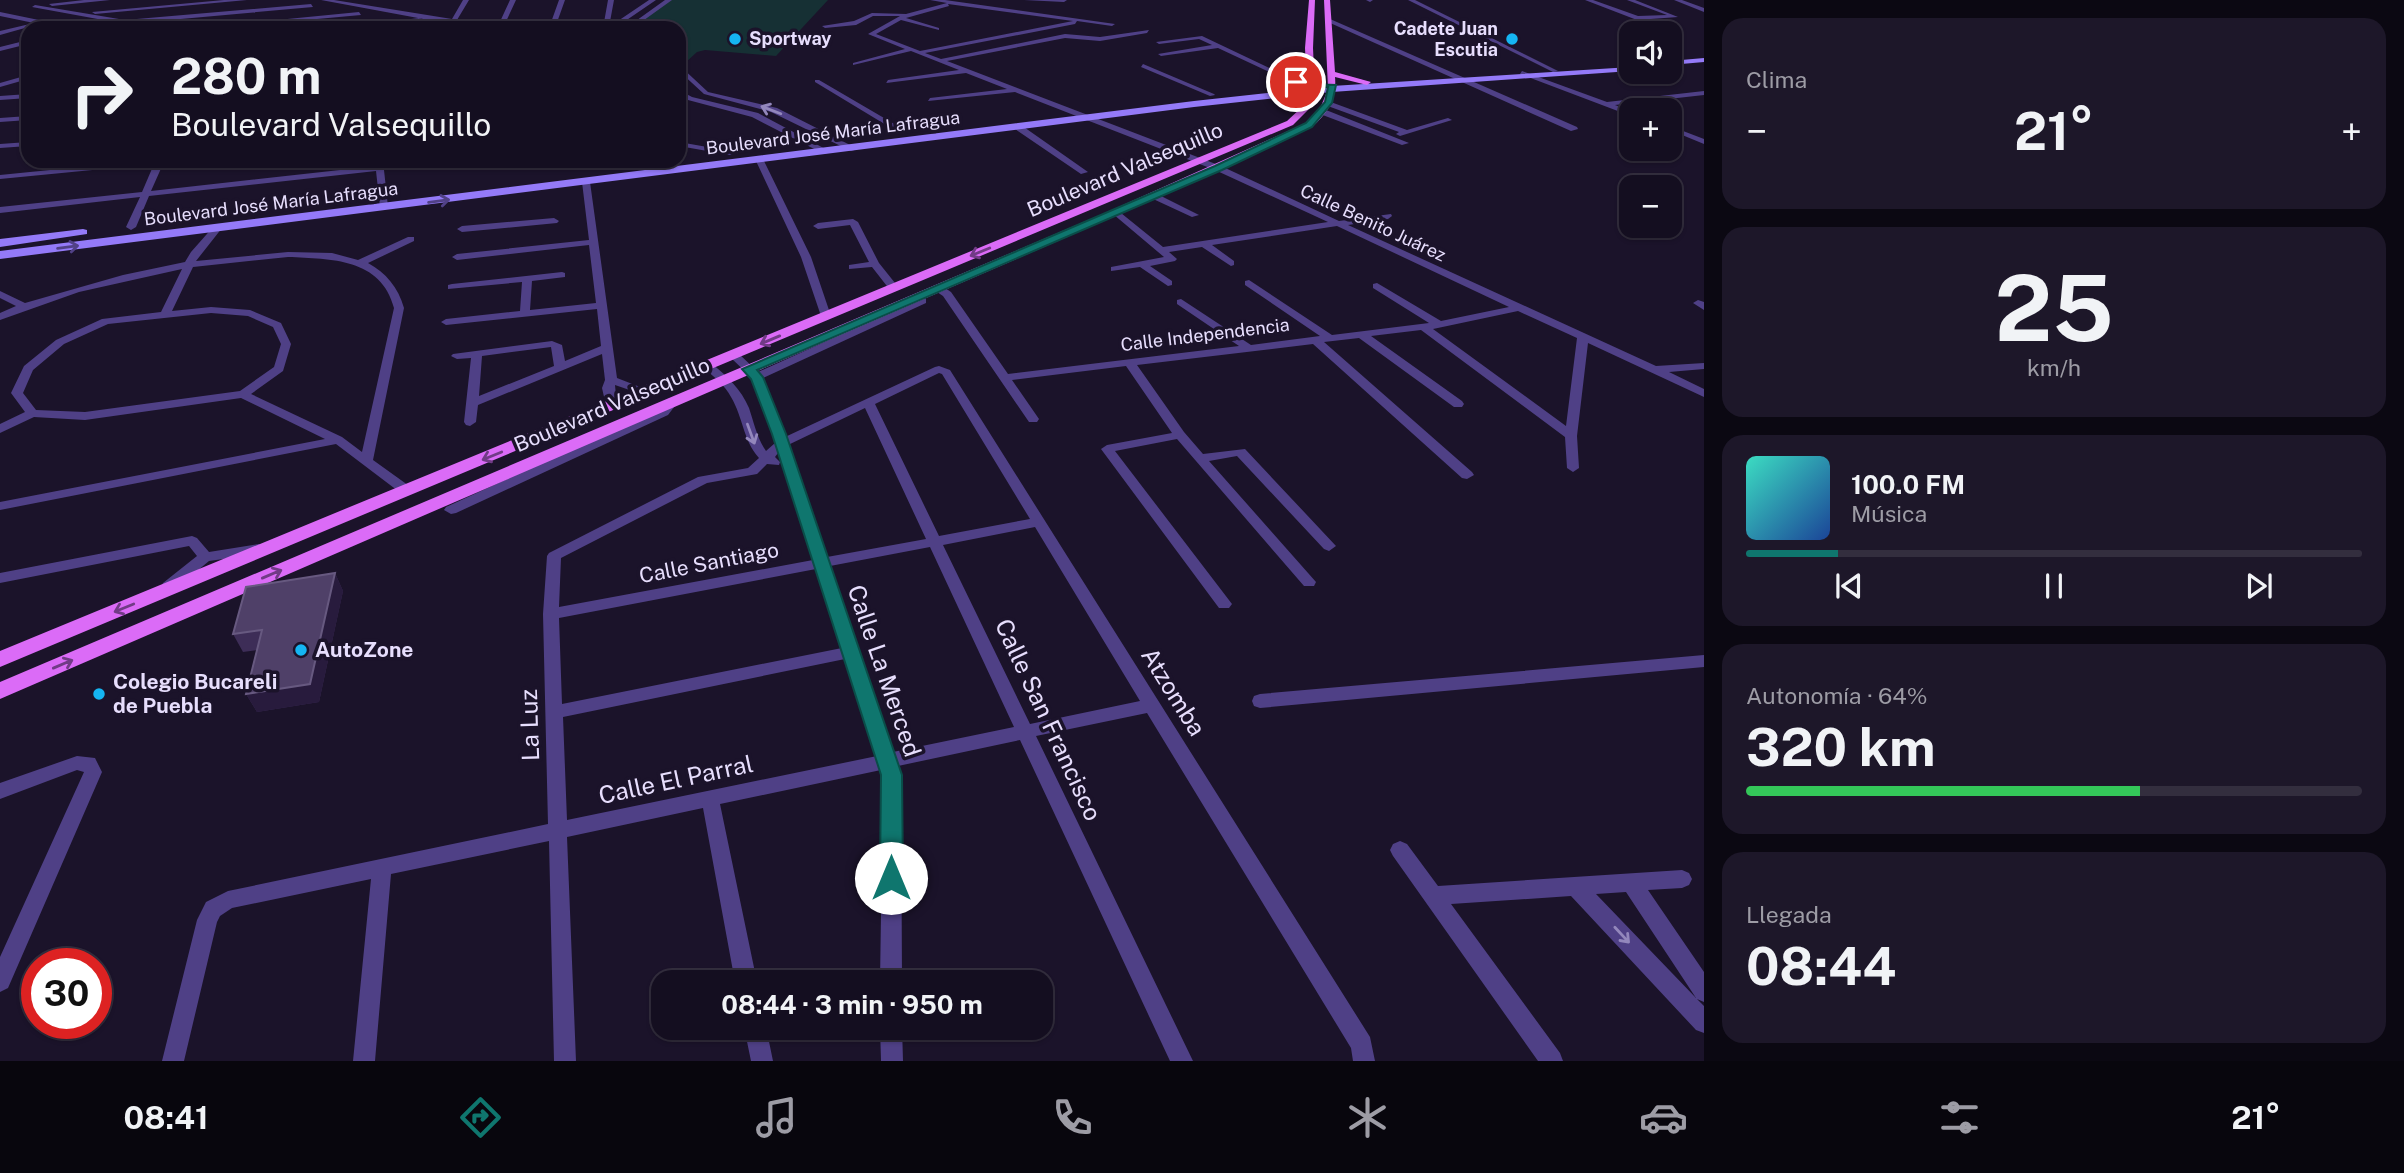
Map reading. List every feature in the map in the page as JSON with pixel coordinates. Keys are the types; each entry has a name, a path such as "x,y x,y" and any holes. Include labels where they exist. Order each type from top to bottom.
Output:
{"main road":[{"path":"1310,88 1312,0"},
{"name":"Boulevard Valsequillo","path":"0,691 585,443 723,380 752,373 938,288 1218,168 1309,125 1323,112 1333,87 1327,0"},
{"path":"1682,63 1704,62"},
{"name":"Boulevard José María Lafragua","path":"1527,75 1619,68"},
{"name":"Boulevard José María Lafragua","path":"686,158 1212,95 1619,68"},
{"path":"1331,73 1367,82"},
{"name":"Boulevard José María Lafragua","path":"1333,87 1367,82 1463,79"},
{"name":"Boulevard José María Lafragua","path":"0,243 131,227 586,183 1310,88"},
{"name":"Boulevard Valsequillo","path":"0,659 1294,121 1310,88"},
{"name":"Boulevard José María Lafragua","path":"0,255 203,230 619,168"}],"street":[{"path":"37,5 52,0"},
{"path":"37,5 107,0"},
{"path":"74,14 244,0"},
{"path":"302,0 311,6"},
{"path":"324,0 407,21"},
{"path":"262,21 361,10 368,0"},
{"path":"455,21 466,0"},
{"path":"502,21 513,0"},
{"path":"554,21 562,0"},
{"path":"607,21 611,0"},
{"path":"622,21 653,0"},
{"path":"639,21 669,0"},
{"path":"933,0 1112,24"},
{"path":"902,17 967,0"},
{"path":"1027,0 1064,0"},
{"path":"1411,0 1555,71"},
{"path":"1588,0 1637,18 1675,18 1630,0"},
{"path":"1677,0 1704,10"},
{"path":"37,5 35,7 118,21 311,6 406,14 443,21"},
{"path":"406,14 412,7"},
{"path":"0,14 30,21"},
{"path":"825,26 856,23 860,18 875,14 902,17 937,29"},
{"path":"415,21 429,17"},
{"name":"Calle Benito Juárez","path":"902,17 871,34 1202,161 1704,393"},
{"path":"855,64 917,50 1090,20"},
{"path":"1330,21 1574,129"},
{"path":"0,33 21,28"},
{"path":"943,60 1068,35 1100,39 1147,31"},
{"path":"1159,42 1197,36 1310,88"},
{"path":"11,47 21,44"},
{"path":"1161,54 1220,45"},
{"path":"0,47 21,49"},
{"path":"1143,66 1212,95"},
{"path":"888,82 968,70"},
{"path":"686,74 699,89 712,95 756,104 841,140 854,149"},
{"path":"1527,75 1619,110"},
{"path":"3,83 21,79"},
{"path":"686,79 690,79"},
{"path":"817,81 904,132"},
{"path":"686,91 699,89"},
{"path":"930,100 1016,89"},
{"path":"1604,104 1704,93"},
{"path":"0,98 21,96"},
{"path":"686,96 755,115 827,152"},
{"path":"1328,103 1403,133 1448,120"},
{"path":"1323,112 1405,143"},
{"path":"0,120 21,118"},
{"path":"777,126 798,121"},
{"path":"1018,127 1084,172"},
{"path":"1682,133 1704,142"},
{"path":"0,146 21,144"},
{"path":"686,145 730,153"},
{"path":"760,161 806,257 826,316"},
{"path":"0,177 91,168"},
{"path":"131,227 158,168"},
{"path":"0,210 355,168"},
{"path":"379,168 383,202"},
{"path":"586,183 611,380 608,388 611,407"},
{"path":"1154,196 1195,215"},
{"path":"1114,269 1172,259 1116,212"},
{"path":"1161,250 1388,216"},
{"path":"462,229 554,221"},
{"path":"818,226 853,222 875,264 894,288"},
{"path":"527,249 528,223"},
{"path":"165,315 191,259 217,228"},
{"path":"191,259 192,245 197,234 203,230"},
{"path":"360,263 411,239"},
{"path":"457,257 594,242"},
{"path":"1203,243 1231,263"},
{"path":"852,246 864,244"},
{"path":"0,317 22,305 191,259 324,255 360,263 395,290 399,309 367,459"},
{"path":"852,267 875,264"},
{"path":"1142,264 1168,283"},
{"path":"452,287 562,275"},
{"path":"525,314 527,279"},
{"path":"1248,283 1330,338"},
{"path":"1377,286 1439,325"},
{"path":"938,288 947,295 1033,419"},
{"path":"0,294 22,305"},
{"path":"752,373 922,301"},
{"path":"1181,302 1249,348"},
{"path":"446,322 602,305"},
{"name":"Calle Independencia","path":"1004,377 1439,325 1521,307"},
{"path":"0,429 32,413 85,416 243,394 279,369 286,344 277,325 250,313 211,310 106,321 60,342 28,368 18,393 32,413"},
{"path":"1423,327 1571,436"},
{"path":"1361,334 1458,404"},
{"path":"1573,468 1571,436 1583,337"},
{"path":"1315,340 1439,455 1467,475"},
{"path":"457,356 552,344 556,345 560,367"},
{"path":"472,403 607,348"},
{"path":"470,422 477,353"},
{"name":"Calle La Merced","path":"734,355 752,373 782,443 788,468 892,775 891,970"},
{"path":"1129,362 1180,435 1309,582"},
{"path":"708,366 734,391 756,446 766,459 788,468"},
{"path":"1654,370 1704,366"},
{"name":"Atzomba","path":"868,402 939,369 946,372 1363,1053"},
{"path":"611,380 647,392"},
{"path":"243,394 338,440 408,491"},
{"path":"766,459 782,443 868,402"},
{"name":"Calle San Francisco","path":"868,402 1181,1061"},
{"path":"1180,435 1107,449 1224,604"},
{"path":"0,506 338,440"},
{"path":"452,510 585,443"},
{"path":"1201,458 1240,452 1329,546"},
{"name":"La Luz","path":"565,1061 551,614 552,561 558,552 703,480 752,471 766,459"},
{"name":"Calle Santiago","path":"551,614 936,544 1039,522"},
{"path":"0,578 192,541 205,557"},
{"path":"159,594 205,557 271,547"},
{"path":"0,585 34,572"},
{"path":"554,712 850,652"},
{"path":"1260,701 1704,662"},
{"name":"Calle El Parral","path":"173,1061 207,920 213,909 228,900 1152,705"},
{"path":"0,791 77,763 89,764 93,772 0,981"},
{"path":"710,798 744,970"},
{"path":"1400,850 1552,1061"},
{"path":"364,1061 382,868"},
{"path":"1433,896 1682,879"},
{"path":"1631,882 1704,991"},
{"path":"1575,886 1704,1022"},
{"path":"757,1040 761,1061"},
{"path":"891,1040 892,1061"}],"green space":[{"name":"Sportway","path":"671,0 828,0 776,56 705,50 697,52 686,62 686,21 640,21"}],"building":[{"name":"AutoZone","path":"335,573 310,684 246,694 262,630 233,634 246,587"}],"place":[{"name":"Sportway","path":"735,39"},
{"name":"Cadete Juan Escutia","path":"1512,39"},
{"name":"AutoZone","path":"301,650"},
{"name":"Colegio Bucareli de Puebla","path":"99,694"}],"route":[{"path":"891,878 892,775 788,468 779,434 757,377 748,369 1218,168 1309,125 1323,112 1333,85 1303,86 1296,82"}]}
